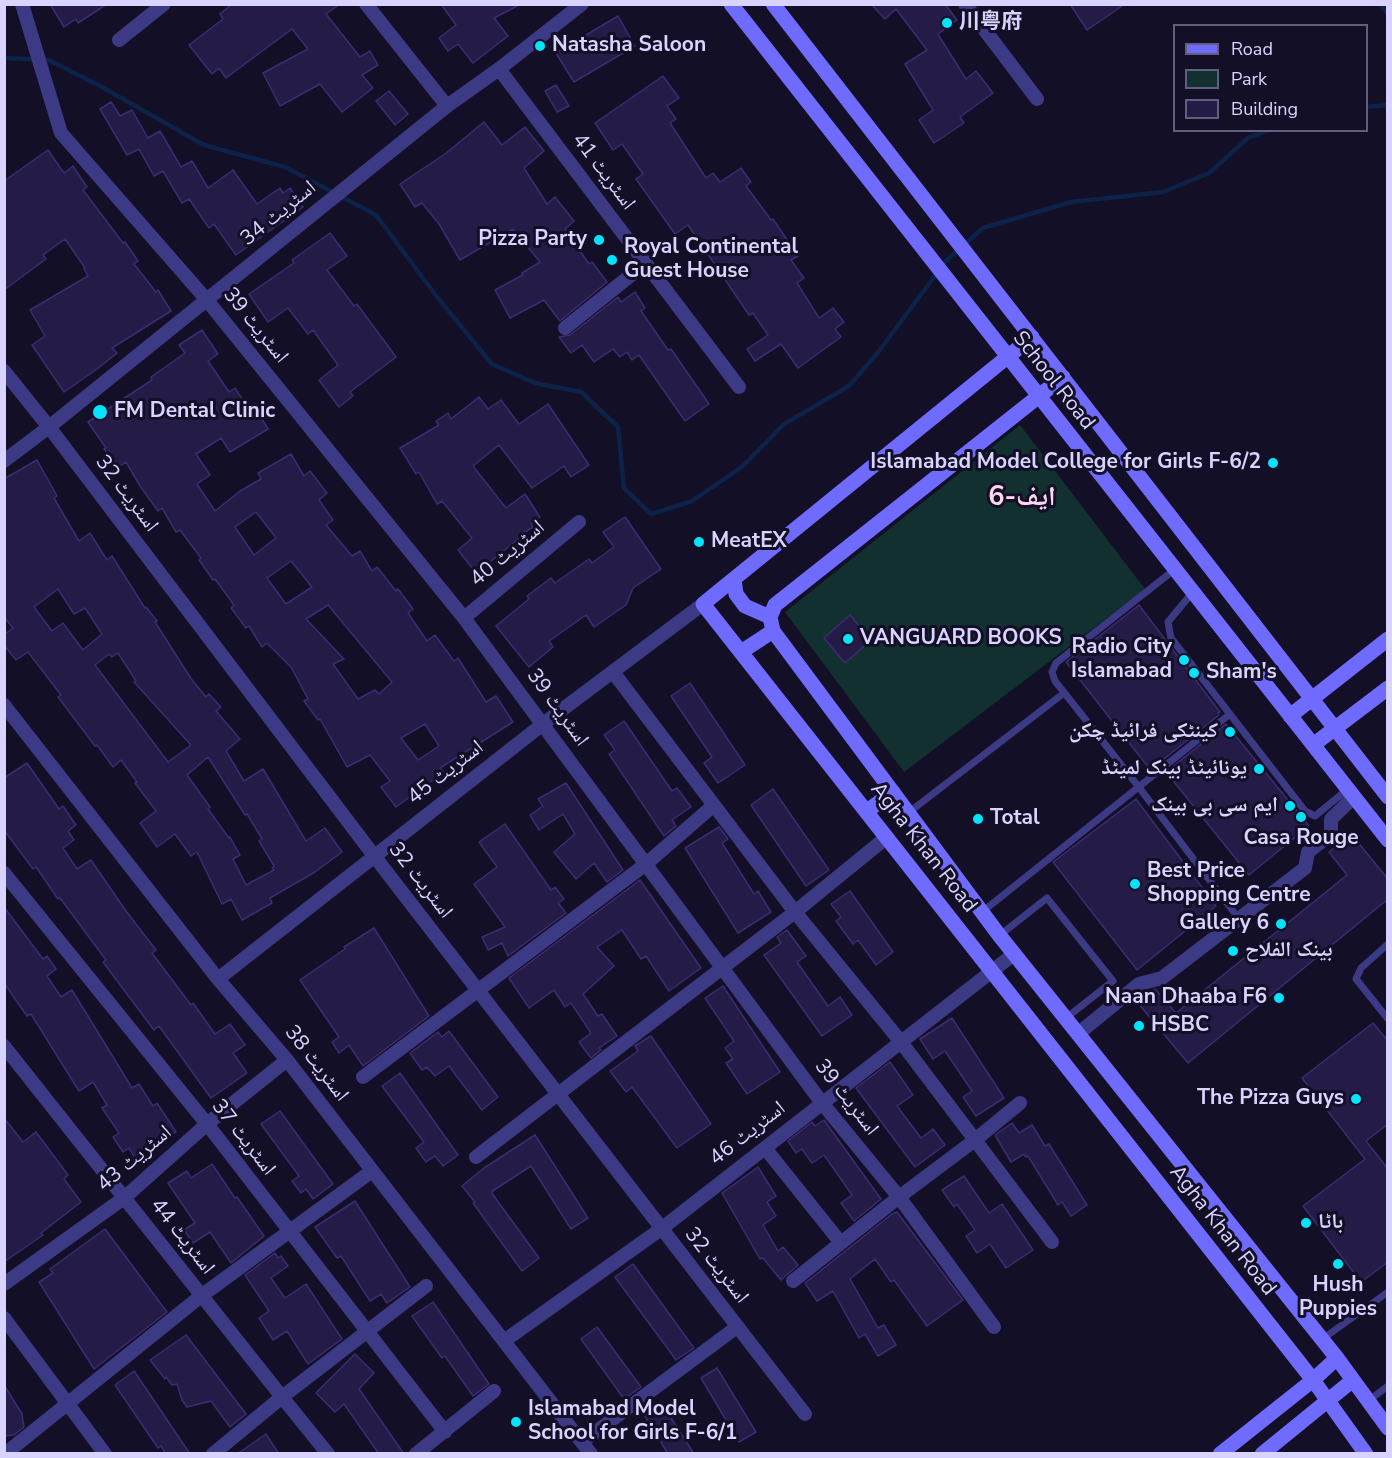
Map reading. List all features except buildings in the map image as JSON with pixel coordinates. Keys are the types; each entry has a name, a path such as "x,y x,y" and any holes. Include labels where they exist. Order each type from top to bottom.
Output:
{"street":[{"name":"اسٹریٹ 39","path":"22,4 61,133 206,299 464,618 822,1103 899,1197 994,1327"},
{"path":"119,40 164,4"},
{"path":"366,4 447,106"},
{"name":"اسٹریٹ 34","path":"4,461 447,106 499,69 582,4"},
{"name":"School Road","path":"731,4 1388,840"},
{"name":"School Road","path":"773,4 1388,797"},
{"path":"965,4 1037,99"},
{"name":"اسٹریٹ 41","path":"499,69 739,387"},
{"path":"565,328 646,263"},
{"path":"704,604 1032,337"},
{"name":"اسٹریٹ 32","path":"4,371 805,1414"},
{"path":"741,652 771,624 775,605 1063,377"},
{"name":"اسٹریٹ 40","path":"464,618 579,522"},
{"path":"734,579 736,594 745,606 771,624"},
{"name":"Agha Khan Road","path":"704,604 1313,1380 1366,1454"},
{"name":"اسٹریٹ 45","path":"218,979 543,724 704,604"},
{"name":"Agha Khan Road","path":"771,624 999,935 1337,1358 1388,1428"},
{"path":"1290,716 1388,639"},
{"path":"612,672 795,912 901,1042 1052,1242"},
{"path":"1313,745 1388,688"},
{"name":"اسٹریٹ 38","path":"4,705 218,979 287,1060 591,1454"},
{"path":"867,811 893,792"},
{"path":"1079,1034 1139,984 1162,978 1305,868 1308,852 1331,834 1331,819 1350,794"},
{"path":"363,1077 646,864 714,805"},
{"path":"476,1157 795,912 887,837"},
{"name":"اسٹریٹ 37","path":"4,873 207,1124 445,1432"},
{"name":"اسٹریٹ 46","path":"504,1341 662,1229 1014,954"},
{"name":"اسٹریٹ 44","path":"4,1046 328,1454"},
{"name":"اسٹریٹ 43","path":"4,1284 124,1197 207,1124 287,1060"},
{"path":"793,1281 1020,1103"},
{"path":"765,1148 841,1243"},
{"path":"5,1454 201,1296 372,1171"},
{"path":"213,1454 282,1397 426,1286"},
{"path":"4,1318 105,1454"},
{"path":"582,1442 738,1327"},
{"path":"1220,1454 1337,1358"},
{"path":"1262,1454 1353,1380"},
{"path":"416,1454 494,1391"}],"lane":[{"path":"1174,570 1056,663 1052,672 1055,681 1064,693 1239,919"},
{"path":"1192,593 1168,622 1171,638 1305,811 1316,816 1350,794"},
{"path":"909,813 1064,693"},
{"path":"982,912 1230,714"},
{"path":"999,935 1047,898 1113,981 1066,1018"},
{"path":"1386,949 1361,968 1356,979 1388,1020"},
{"path":"1321,1340 1388,1292"},
{"path":"1367,1401 1388,1386"}],"green space":[{"path":"1020,425 1145,589 904,772 785,612"}],"waterway":[{"path":"1380,4 1388,14"},
{"path":"4,58 49,60 94,83"},
{"path":"93,82 204,145 285,167 376,215 437,297 492,364 535,383 581,392 618,427 624,488 651,514 692,501 743,466 784,424 849,386 879,351 946,261 983,228 1071,202 1163,192 1209,173 1248,138 1264,132"},
{"path":"1368,107 1388,105"}],"place":[{"name":"川粤府","path":"947,23"},
{"name":"Natasha Saloon","path":"540,46"},
{"name":"Pizza Party","path":"599,240"},
{"name":"Royal Continental Guest House","path":"612,260"},
{"name":"FM Dental Clinic","path":"100,412"},
{"name":"Islamabad Model College for Girls F-6/2","path":"1273,463"},
{"name":"MeatEX","path":"699,542"},
{"name":"VANGUARD BOOKS","path":"848,639"},
{"name":"Radio City Islamabad","path":"1184,660"},
{"name":"Sham's","path":"1194,673"},
{"name":"کینٹکی فرائیڈ چکن","path":"1230,732"},
{"name":"یونائیٹڈ بینک لمیٹڈ","path":"1259,769"},
{"name":"ایم سی بی بینک","path":"1290,806"},
{"name":"Casa Rouge","path":"1301,817"},
{"name":"Total","path":"978,819"},
{"name":"Best Price Shopping Centre","path":"1135,884"},
{"name":"Gallery 6","path":"1281,924"},
{"name":"بینک الفلاح","path":"1233,951"},
{"name":"Naan Dhaaba F6","path":"1279,998"},
{"name":"HSBC","path":"1139,1026"},
{"name":"The Pizza Guys","path":"1356,1099"},
{"name":"باٹا","path":"1306,1223"},
{"name":"Hush Puppies","path":"1338,1264"},
{"name":"Islamabad Model School for Girls F-6/1","path":"516,1422"}],"district":[{"name":"ایف-6","path":"1022,498"}]}
